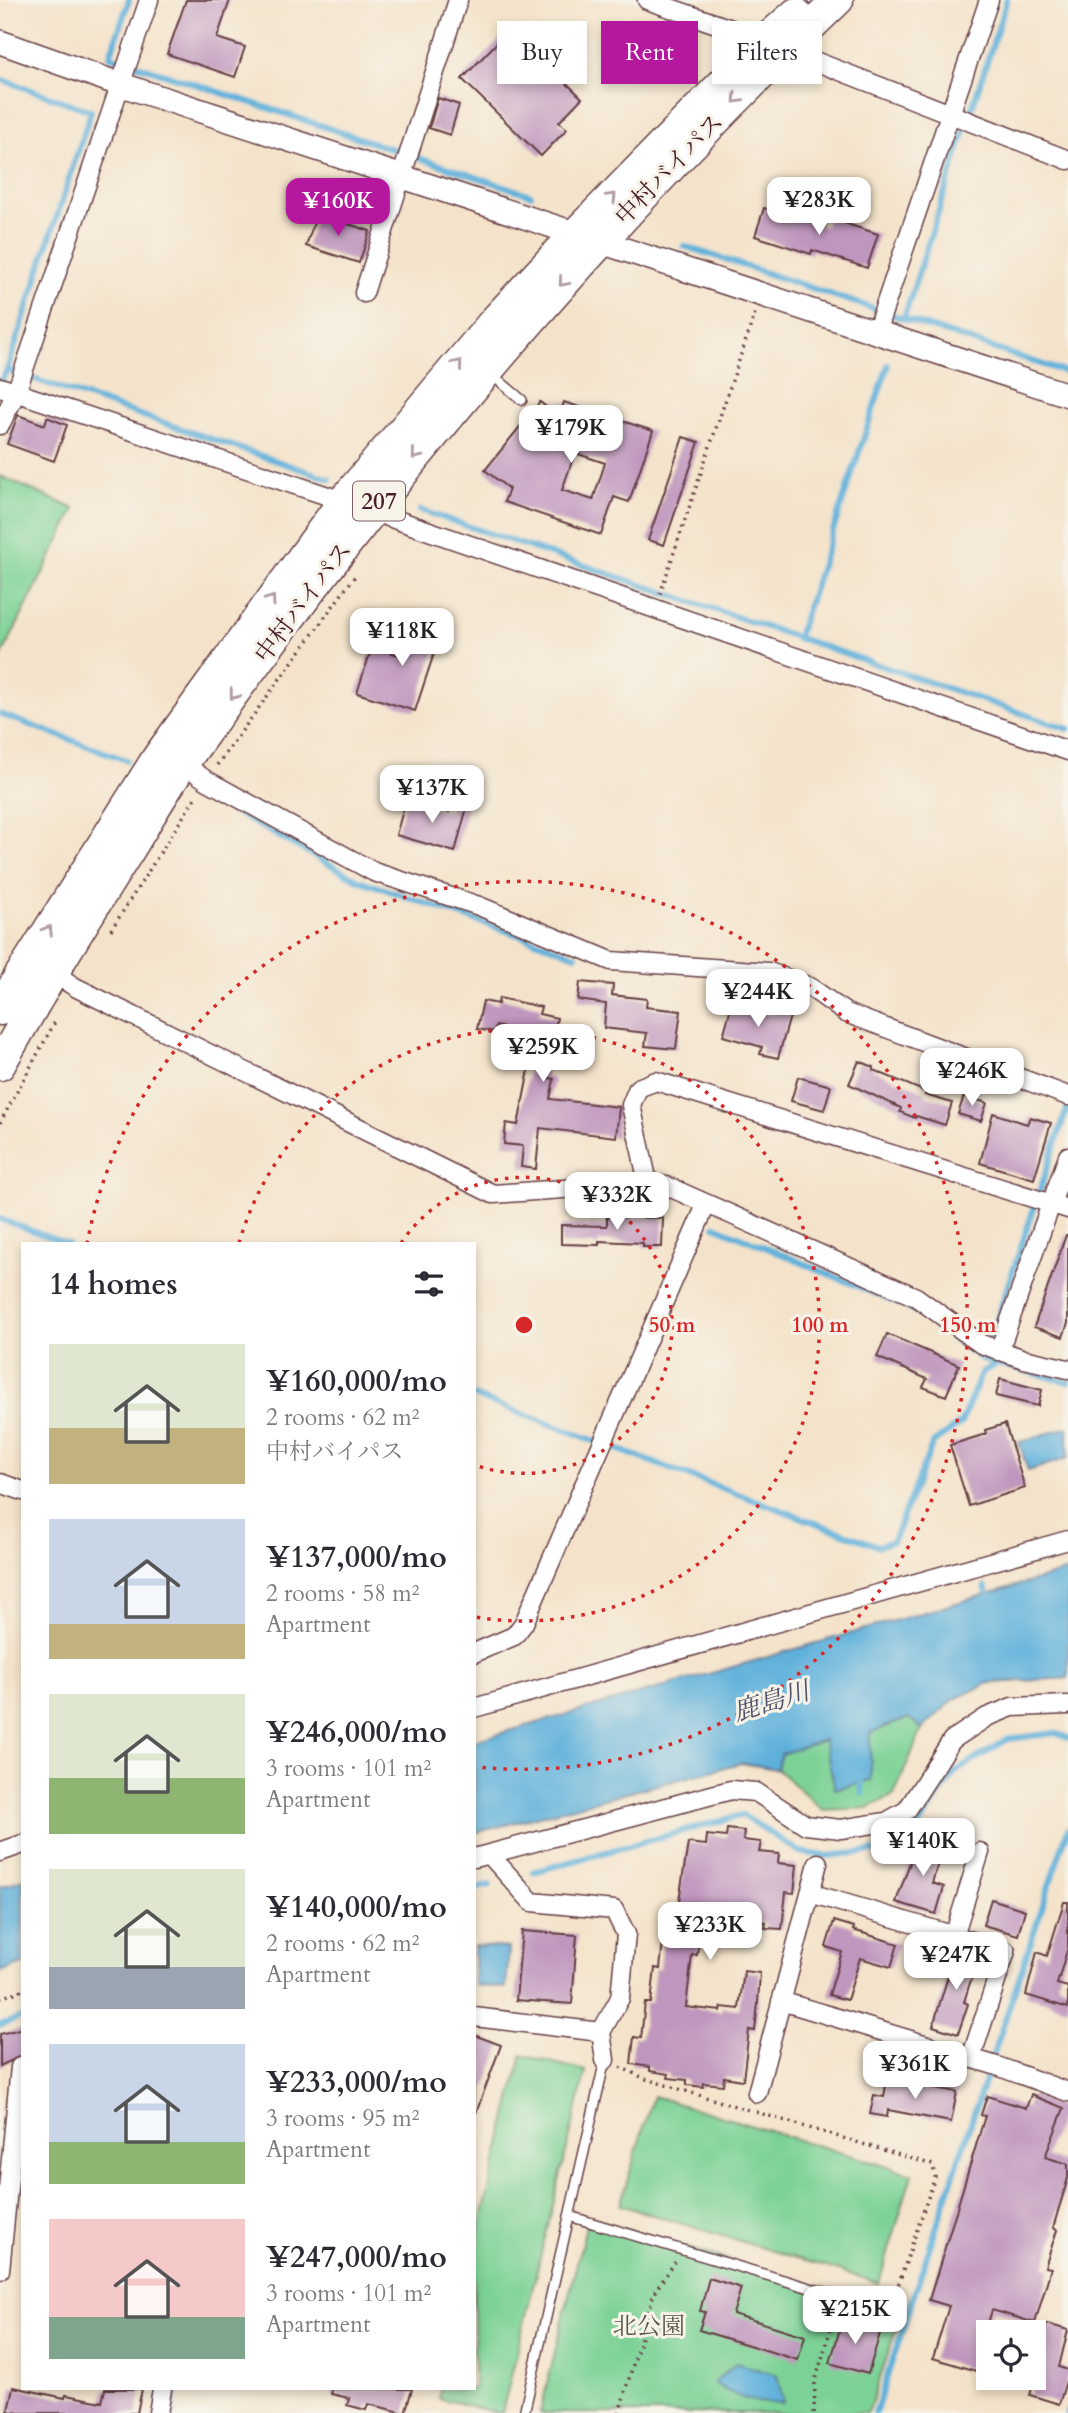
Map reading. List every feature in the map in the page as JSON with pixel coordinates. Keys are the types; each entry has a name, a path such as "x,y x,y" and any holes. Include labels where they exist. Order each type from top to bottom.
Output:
{"highway":[{"name":"中村バイパス","path":"793,21 809,0"},
{"name":"中村バイパス","path":"809,21 838,0"},
{"name":"中村バイパス","path":"0,1010 10,971 157,758 357,506 494,321 588,236 737,84"},
{"name":"中村バイパス","path":"0,1065 63,979 195,772 357,506 486,370 588,236"}],"street":[{"path":"0,425 8,390 26,366 149,0"},
{"path":"364,293 458,0"},
{"path":"647,0 712,22"},
{"path":"880,318 989,0"},
{"path":"0,42 407,162 588,236 762,294 880,318 1068,395"},
{"path":"822,67 1068,160"},
{"path":"8,390 357,506 1068,751"},
{"path":"195,772 374,872 479,906 611,961 769,972 810,987 846,1013 1065,1095"},
{"path":"63,979 493,1194 648,1183 667,1186 916,1297 981,1344 1068,1369"},
{"path":"648,1183 631,1105 638,1088 656,1081 1060,1206"},
{"path":"999,1351 1060,1206 1068,1156"},
{"path":"476,1652 514,1636 524,1623 706,1205"},
{"path":"0,1483 21,1490"},
{"path":"476,1707 1068,1540"},
{"path":"482,1856 731,1790 756,1792 806,1825 841,1829 886,1822 907,1810 952,1740 987,1717 1012,1707 1068,1704"},
{"path":"0,1852 21,1845"},
{"path":"954,1936 980,1852"},
{"path":"482,1856 532,1902 614,1910 626,1934 620,1998 601,2032 605,2060"},
{"path":"757,2092 818,1863"},
{"path":"810,1892 1006,1951 984,2062"},
{"path":"781,2001 984,2062 1068,2092"},
{"path":"476,2017 601,2032"},
{"path":"0,2270 7,2127 21,2067"},
{"path":"158,2413 162,2390"}],"lane":[{"path":"486,370 522,400"},
{"path":"524,2413 605,2060"},
{"path":"569,2216 850,2300 850,2306"}],"path":[{"path":"665,580 762,294"},
{"path":"104,941 195,772 357,573"},
{"path":"0,1123 63,979"},
{"path":"0,1997 21,1991"},
{"path":"605,2060 646,2079 933,2165 935,2177 888,2315 879,2317 850,2306 836,2310 815,2382 814,2413"},
{"path":"619,2413 654,2293 684,2251"}],"green space":[{"path":"0,476 75,509 0,659"},
{"path":"1068,1678 989,1683 954,1699 922,1729 894,1795 868,1808 823,1810 777,1769 741,1763 476,1832 476,1832 847,1688"},
{"path":"522,2055 586,2071 502,2413 438,2398 440,2390 476,2390 476,2242"},
{"path":"653,2096 912,2174 879,2283 620,2205"},
{"name":"北公園","path":"588,2218 902,2312 868,2413 540,2413"}],"water":[{"path":"1068,1427 1068,1458 1028,1471 1019,1442"},
{"name":"鹿島川","path":"1068,1571 1068,1678 989,1683 954,1699 922,1729 909,1718 870,1733 871,1780 835,1789 824,1740 781,1754 777,1769 741,1763 476,1832 476,1740"},
{"path":"21,1880 21,1965 0,1972 0,1887"},
{"path":"476,1946 509,1948 506,1988 476,1985"},
{"path":"736,2363 777,2375 783,2403 747,2399 714,2383"}],"building":[{"path":"186,0 230,0 217,38 245,47 235,77 167,54"},
{"path":"497,43 497,84 567,84 582,98 559,122 567,129 541,156 462,79"},
{"path":"438,98 459,105 450,135 429,128"},
{"path":"764,208 825,227 828,218 878,234 867,268 812,250 811,254 755,236"},
{"path":"317,214 370,231 359,263 306,246"},
{"path":"540,402 559,417 564,402 653,431 629,502 614,497 601,535 504,502 509,489 485,470","holes":["575,453 605,463 593,500 562,490"]},
{"path":"18,415 45,425 47,417 67,425 54,461 7,444"},
{"path":"683,437 699,442 664,545 648,540"},
{"path":"411,619 442,629 415,711 357,693 372,647 399,655"},
{"path":"406,800 449,812 452,802 467,807 455,852 396,835"},
{"path":"580,982 613,985 612,995 647,999 646,1007 681,1011 676,1049 645,1046 647,1033 604,1028 606,1004 578,1000"},
{"path":"499,998 541,1007 539,1014 557,1018 545,1077 554,1079 550,1099 619,1107 616,1137 540,1128 536,1169 521,1167 523,1146 504,1144 506,1123 518,1125 533,1050 527,1049 530,1034 496,1026 494,1032 477,1029 483,1001 498,1004"},
{"path":"732,1004 771,1015 773,1008 791,1013 778,1058 760,1054 762,1047 723,1036"},
{"path":"859,1061 874,1067 873,1070 926,1092 925,1095 952,1103 945,1125 900,1112 901,1108 849,1084"},
{"path":"798,1077 831,1086 824,1110 791,1101"},
{"path":"964,1096 987,1103 981,1121 958,1114"},
{"path":"993,1113 1027,1124 1030,1117 1051,1123 1034,1179 980,1163"},
{"path":"607,1217 663,1218 662,1247 643,1247 643,1243 599,1241 599,1245 561,1244 561,1225 607,1226"},
{"path":"1066,1235 1068,1323 1063,1337 1034,1327"},
{"path":"887,1334 959,1365 946,1396 923,1387 927,1379 877,1357"},
{"path":"1000,1379 1042,1390 1038,1406 996,1396"},
{"path":"1005,1424 1025,1488 969,1506 950,1445 986,1434 985,1430"},
{"path":"727,1829 744,1831 743,1840 761,1842 759,1852 779,1854 778,1863 797,1865 794,1893 786,1892 782,1929 765,1928 766,1922 746,1920 747,1914 702,1910 697,1955 692,1955 686,2007 721,2011 722,2007 739,2009 744,1971 760,1973 755,2031 749,2030 743,2080 724,2077 723,2085 704,2083 703,2087 687,2085 687,2080 668,2078 669,2074 631,2064 634,2037 641,2038 645,2003 651,2003 655,1968 660,1969 664,1931 674,1933 688,1843 706,1845 707,1835 726,1837"},
{"path":"919,1837 944,1844 932,1883 944,1887 936,1914 896,1902"},
{"path":"991,1899 1025,1910 1018,1935 983,1925"},
{"path":"1064,1902 1068,1902 1068,1947 1057,1984 1068,1987 1068,2008 1026,1995 1037,1952 1047,1956"},
{"path":"834,1921 898,1944 891,1967 860,1958 847,2000 829,1995 842,1952 826,1947"},
{"path":"522,1931 577,1935 572,2004 516,2000"},
{"path":"954,1949 978,1957 964,2002 968,2004 958,2034 933,2026"},
{"path":"21,2029 21,2056 0,2066 0,2034"},
{"path":"476,2036 501,2045 476,2113"},
{"path":"887,2079 957,2092 951,2122 888,2110 887,2117 870,2114 874,2095 884,2097"},
{"path":"1031,2095 1064,2108 1045,2157 1068,2164 1068,2178 1053,2228 1057,2230 1045,2267 1051,2268 1036,2320 1025,2320 992,2310 989,2320 976,2320 976,2371 933,2358 949,2306 929,2300 985,2116 981,2115 987,2096 1026,2108"},
{"path":"709,2278 741,2288 733,2314 805,2336 798,2360 699,2330 705,2312 700,2311"},
{"path":"843,2318 881,2330 868,2374 830,2363"},
{"path":"1047,2324 1068,2330 1059,2367 1068,2370 1068,2375 1059,2404 1030,2395 1032,2390 1046,2390"},
{"path":"13,2387 65,2398 66,2395 102,2402 105,2390 142,2390 137,2413 8,2411"},
{"path":"332,2390 412,2390 405,2413 368,2404 366,2410 347,2405 349,2398 331,2394"}],"waterway":[{"path":"129,0 110,56 531,195"},
{"path":"904,318 1007,0"},
{"path":"0,79 91,111 7,370 0,383"},
{"path":"684,246 1068,373"},
{"path":"797,639 888,365"},
{"path":"7,370 330,479"},
{"path":"420,510 1068,729"},
{"path":"0,714 126,760"},
{"path":"209,798 358,880 576,955"},
{"path":"983,1360 1068,1106"},
{"path":"0,1219 63,1242"},
{"path":"715,1226 916,1311 983,1360 1068,1382"},
{"path":"476,1397 878,1546 893,1541 933,1443 961,1423 982,1372 995,1365"},
{"path":"985,1587 991,1602"},
{"path":"533,1872 742,1815 800,1852 826,1856 876,1851 915,1831 955,1772 1008,1739 1055,1733 1068,1738"},
{"path":"860,1774 862,1793"},
{"path":"875,2413 1068,1829"},
{"path":"476,1888 490,1885"},
{"path":"0,2025 21,2018"},
{"path":"172,2413 176,2390"},
{"path":"1067,2413 1068,2409"}]}
